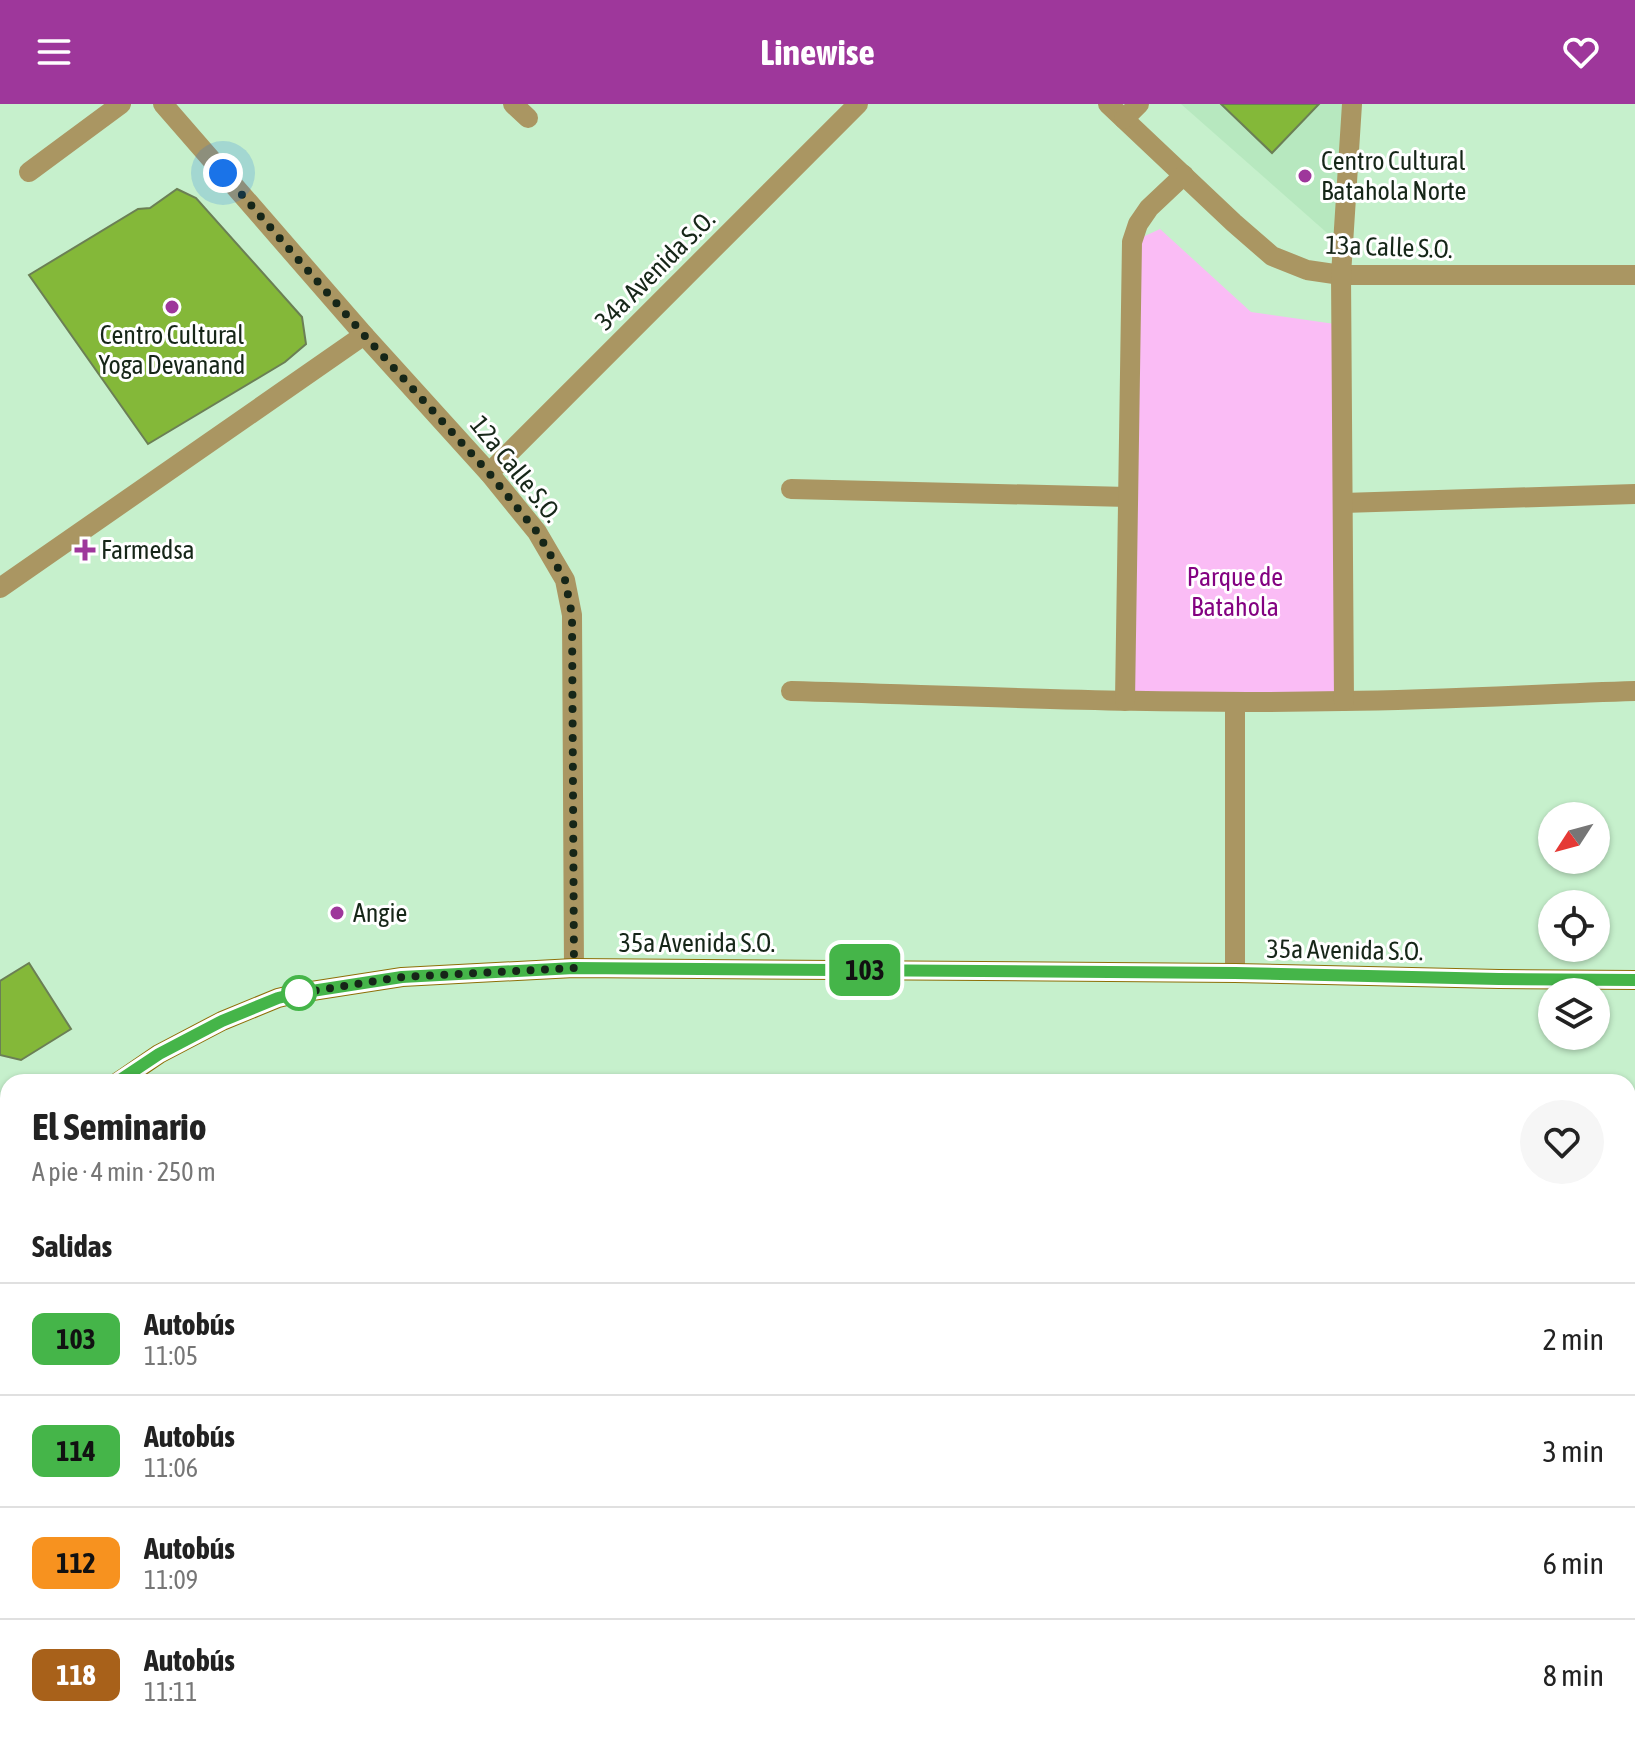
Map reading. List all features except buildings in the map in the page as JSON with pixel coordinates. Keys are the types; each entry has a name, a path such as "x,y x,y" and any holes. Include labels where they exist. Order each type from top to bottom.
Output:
{"main road":[{"name":"35a Avenida S.O.","path":"130,1074 159,1054 222,1021 278,998 402,977 574,968 1235,973 1635,980"}],"street":[{"path":"29,172 121,104"},
{"name":"12a Calle S.O.","path":"163,104 489,473 537,532 565,580 572,615 574,968"},
{"name":"34a Avenida S.O.","path":"489,473 858,104"},
{"name":"13a Calle S.O.","path":"1108,104 1272,256 1307,270 1341,275 1635,275"},
{"path":"1124,119 1139,104"},
{"path":"1344,701 1341,275 1352,104"},
{"path":"1125,701 1132,242 1138,224 1149,208 1184,175"},
{"path":"0,588 364,335"},
{"path":"791,489 1128,497"},
{"path":"1343,503 1635,494"},
{"path":"791,691 1235,702 1635,691"},
{"path":"1235,702 1235,973"}],"shaded area":[{"name":"Centro Cultural Batahola Norte","path":"1181,104 1352,104 1343,247"}],"green space":[{"name":"Parque de Batahola","path":"1160,229 1251,312 1342,325 1344,701 1125,701 1132,242"}],"bus line":[{"name":"103","path":"129,1074 159,1054 222,1021 278,998 402,977 574,968 1235,973 1635,980"}],"place":[{"name":"Centro Cultural Batahola Norte","path":"1305,176"},
{"name":"Centro Cultural Yoga Devanand","path":"172,307"},
{"name":"Farmedsa","path":"85,550"},
{"name":"Angie","path":"337,913"}],"route":[{"path":"223,173 489,473 537,532 565,580 572,615 574,968 402,977 299,993"}]}
